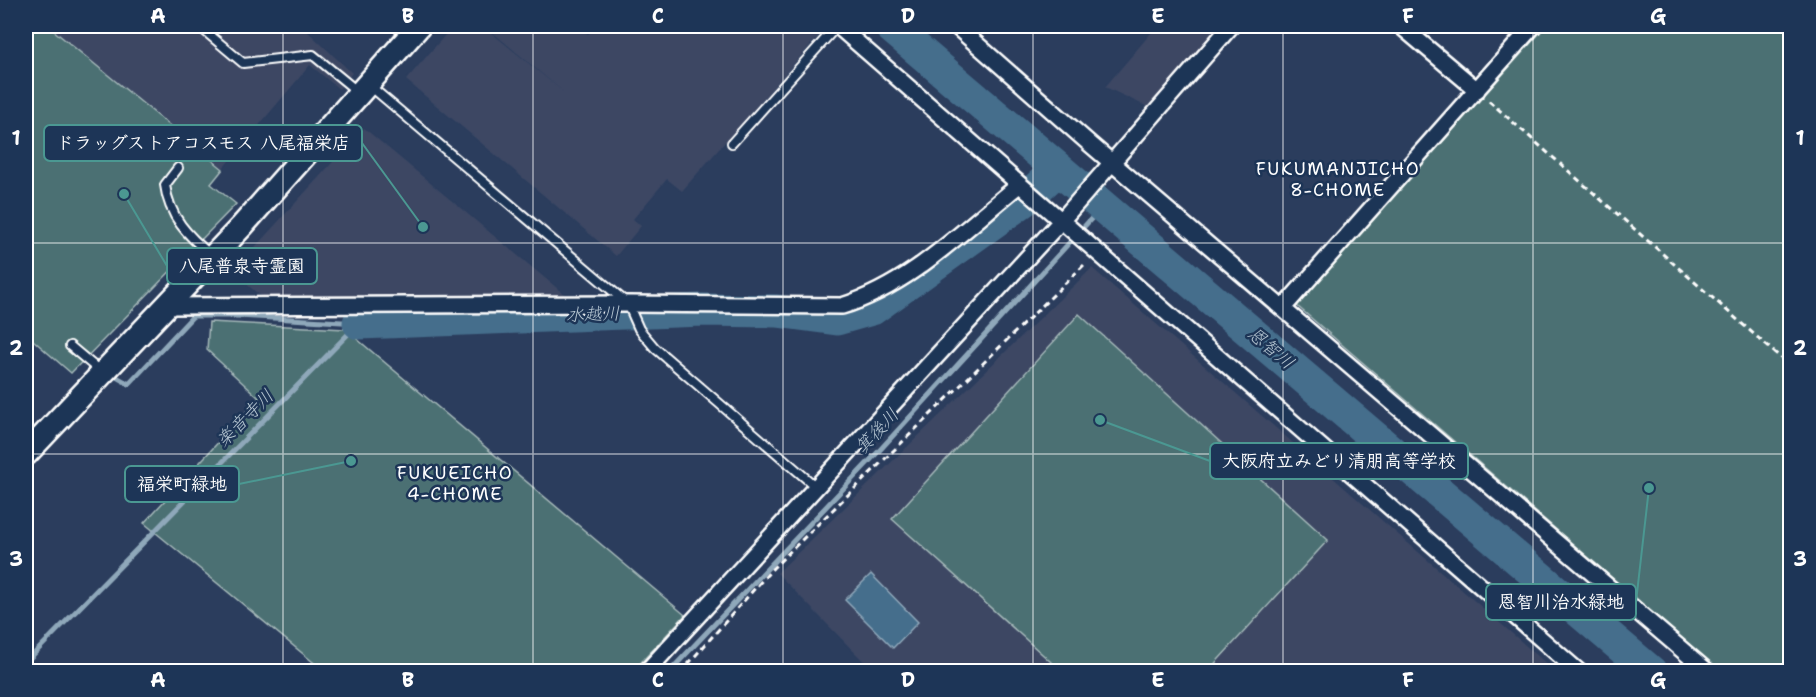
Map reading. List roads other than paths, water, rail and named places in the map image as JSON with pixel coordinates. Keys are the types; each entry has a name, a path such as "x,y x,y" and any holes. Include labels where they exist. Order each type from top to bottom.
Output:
{"street":[{"path":"27,449 213,257 419,26"},
{"path":"837,26 1039,202 1065,217 1097,252 1579,672"},
{"path":"956,26 1111,164 1708,672"},
{"path":"646,672 1065,217 1231,26"},
{"path":"1401,26 1476,90"},
{"path":"1283,308 1533,26"},
{"path":"166,306 842,306 870,298 895,284 1022,187"}],"lane":[{"path":"199,26 243,63 313,55 364,88 629,306 639,329 655,348 816,487"},
{"path":"732,143 837,26"},
{"path":"178,168 165,185 167,202 185,233 213,257"},
{"path":"70,346 102,373"}],"waterway":[{"name":"恩智川","path":"890,26 1651,672"},
{"name":"水越川","path":"359,323 702,310 777,311 837,319 872,309 1023,201 1058,169"},
{"name":"箕後川","path":"669,672 878,452 1102,207"},
{"name":"水越川","path":"111,374 129,384 193,316 239,316 359,323"},
{"name":"楽音寺川","path":"26,662 359,323"}],"place":[{"name":"八尾普泉寺霊園","path":"124,194"},
{"name":"ドラッグストアコスモス 八尾福栄店","path":"423,227"},
{"name":"大阪府立みどり清朋高等学校","path":"1100,420"},
{"name":"福栄町緑地","path":"351,461"},
{"name":"恩智川治水緑地","path":"1649,488"}],"district":[{"name":"FUKUMANJICHO 8-CHOME","path":"1338,180"},
{"name":"FUKUEICHO 4-CHOME","path":"455,483"}]}
